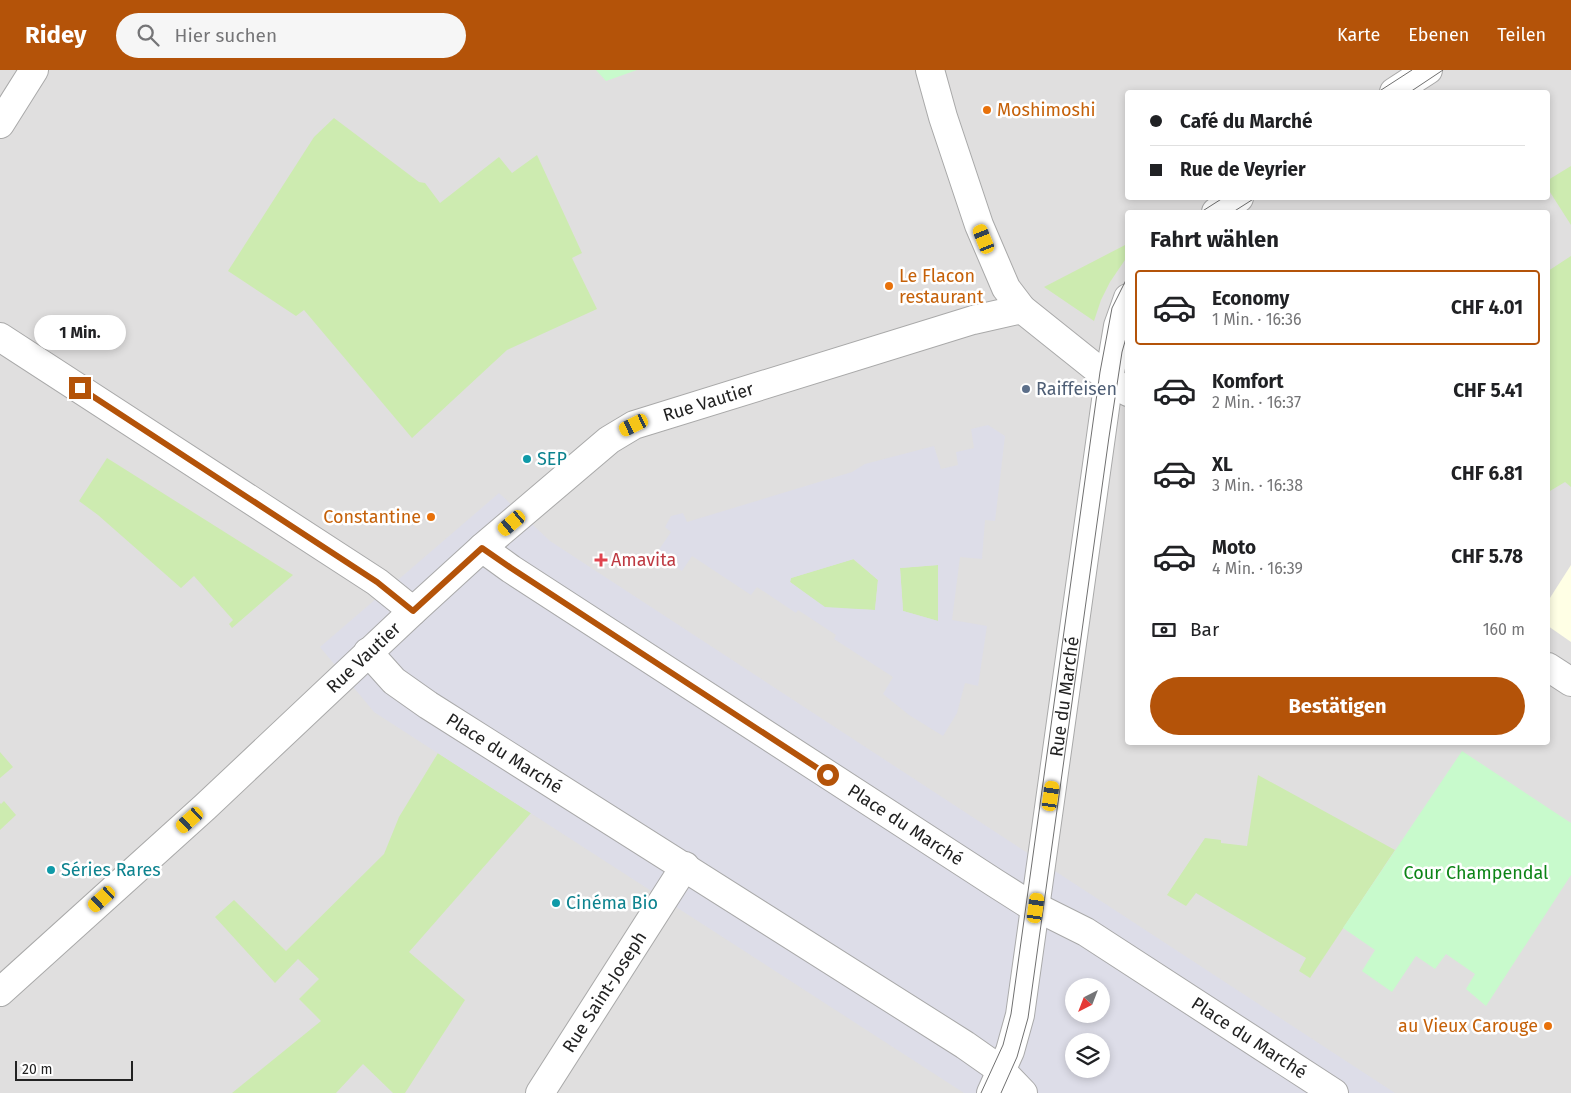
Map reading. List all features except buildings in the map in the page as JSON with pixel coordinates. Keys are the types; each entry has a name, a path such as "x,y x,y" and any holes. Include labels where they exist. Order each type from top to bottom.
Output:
{"street":[{"path":"0,124 34,70"},
{"path":"930,70 943,117 979,225 1006,288 1022,309 1118,385"},
{"path":"1397,90 1428,70"},
{"path":"1219,210 1236,200"},
{"name":"Rue du Marché","path":"996,1082 1020,1015 1118,385 1118,326 1125,306"},
{"name":"Rue Vautier","path":"0,992 205,807 368,652 482,548 609,440 634,425 964,323 1022,309"},
{"path":"0,337 377,582 413,611"},
{"name":"Place du Marché","path":"482,548 1036,908 1086,932 1334,1093"},
{"name":"Place du Marché","path":"368,652 394,680 428,705 965,1045 996,1082 1023,1093"},
{"path":"1550,668 1571,682"},
{"name":"Rue Saint-Joseph","path":"540,1093 685,866"}],"shaded area":[{"path":"0,70 1571,70 1571,1093 0,1093"},
{"path":"988,425 1005,436 995,521 985,520 982,559 960,557 952,620 987,626 978,686 965,683 957,713 943,736 909,715 883,694 893,677 834,639 836,635 798,610 796,613 757,587 751,595 692,556 682,571 656,554 671,532 665,527 671,516 683,513 687,522 852,472 865,464 934,446 941,469 958,465 956,452 974,448 971,429","holes":["854,559 878,580 875,610 825,607 790,582 791,578","938,565 938,621 903,611 900,568"]},
{"path":"499,493 550,541 1395,1093 964,1093 374,712 320,647"},
{"path":"1571,565 1571,642 1550,627 1550,598"}],"green space":[{"path":"596,70 637,70 606,81"},
{"path":"334,118 419,182 425,183 440,203 499,157 512,173 537,155 582,253 572,258 597,309 507,350 412,438 304,310 296,316 228,271 314,137"},
{"path":"1571,166 1571,225 1550,192 1550,179"},
{"path":"1125,245 1125,260 1110,282 1094,321 1044,287"},
{"path":"1571,256 1571,487 1565,482 1550,491 1550,270"},
{"path":"107,458 293,575 232,628 229,624 233,620 194,576 181,588 98,515 79,501"},
{"path":"853,559 878,580 875,610 825,608 790,582 791,578"},
{"path":"938,565 938,621 903,611 900,568"},
{"name":"Cour Champendal","path":"1462,751 1571,823 1571,875 1486,1006 1466,989 1475,974 1446,954 1435,969 1416,956 1392,992 1362,971 1375,950 1343,928"},
{"path":"0,752 13,767 0,778"},
{"path":"438,753 531,813 409,952 465,1000 405,1093 393,1093 363,1064 336,1093 232,1093 321,1021 299,999 319,979 298,959 275,983 215,917 234,900 286,951 384,854 399,817"},
{"path":"1258,775 1395,850 1310,978 1299,971 1306,958 1196,893 1186,906 1167,895 1205,838 1221,840 1221,843 1247,846"},
{"path":"4,801 16,815 0,830 0,803"}],"tram line":[{"path":"1381,90 1412,70"},
{"path":"1413,90 1443,70"},
{"path":"1204,210 1220,200"},
{"path":"1236,210 1252,200"},
{"path":"981,1093 1003,1045 1011,1014 1100,372 1112,308 1125,282"},
{"path":"1001,1093 1017,1057 1028,1018 1109,437 1125,342"}],"place":[{"name":"Moshimoshi","path":"987,110"},
{"name":"Le Flacon restaurant","path":"889,286"},
{"name":"Raiffeisen","path":"1026,389"},
{"name":"SEP","path":"527,459"},
{"name":"Constantine","path":"431,517"},
{"name":"Amavita","path":"601,560"},
{"name":"Séries Rares","path":"51,870"},
{"name":"Cinéma Bio","path":"556,903"},
{"name":"au Vieux Carouge","path":"1548,1026"}],"route":[{"path":"80,388 377,582 413,611 482,548 828,775"}]}
